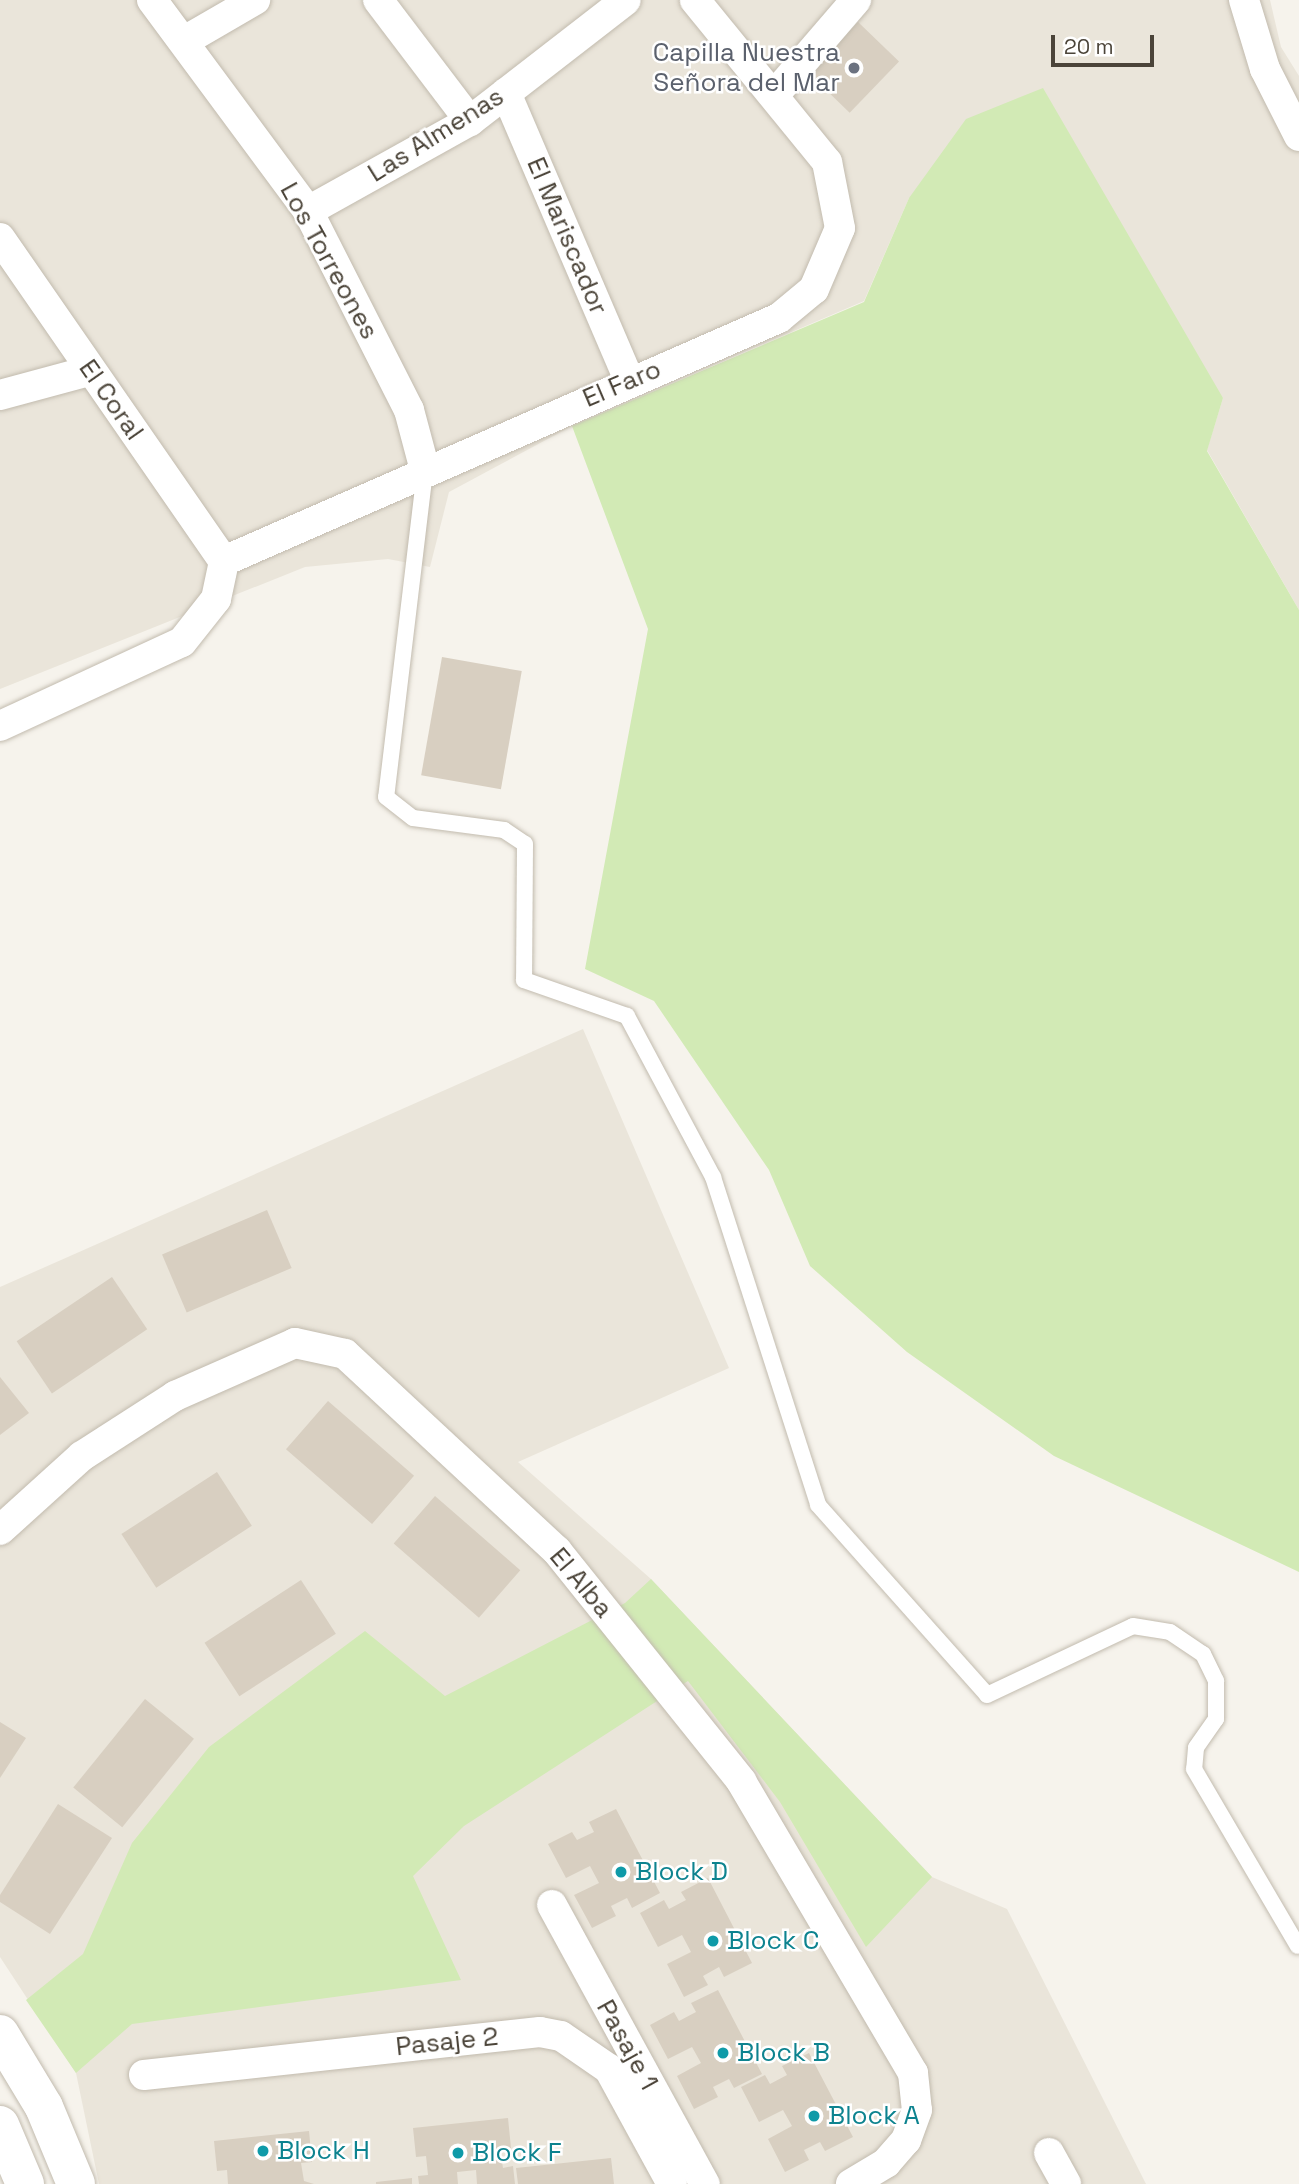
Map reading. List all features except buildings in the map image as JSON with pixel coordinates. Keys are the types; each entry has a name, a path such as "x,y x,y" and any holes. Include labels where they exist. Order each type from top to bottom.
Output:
{"street":[{"name":"Los Torreones","path":"152,0 186,40 308,211 409,410 425,470"},
{"path":"186,40 255,0"},
{"path":"378,0 470,121"},
{"name":"Las Almenas","path":"308,211 470,121 626,0"},
{"name":"El Faro","path":"224,561 629,380 779,318 827,270 840,228 835,183 776,93 695,0"},
{"path":"776,93 856,0"},
{"path":"1244,0 1265,69 1299,136"},
{"name":"El Mariscador","path":"506,93 629,380"},
{"name":"El Coral","path":"0,238 89,371 224,561"},
{"path":"0,395 89,371"},
{"path":"0,726 182,642 216,599 224,561"},
{"name":"El Alba","path":"0,1530 82,1455 175,1396 295,1343 345,1354 557,1551 741,1781 913,2073 917,2109 906,2140 886,2163 851,2184"},
{"name":"Pasaje 1","path":"552,1905 705,2184"},
{"name":"Pasaje 2","path":"144,2075 540,2032 561,2036 609,2069 672,2184"},
{"path":"0,2034 44,2107 76,2184"},
{"path":"0,2125 25,2184"},
{"path":"1049,2153 1066,2184"}],"lane":[{"path":"425,470 385,767 386,797 413,818 504,830 526,844 524,980 627,1016 713,1177 818,1506 987,1695 1133,1626 1170,1632 1203,1654 1216,1681 1216,1719 1196,1748 1194,1769 1297,1946"}],"shaded area":[{"path":"0,0 1270,0 1281,47 1299,76 1299,610 1207,450 1223,398 909,198 864,301 572,426 449,492 430,567 388,559 305,567 0,689"},
{"path":"583,1029 729,1368 518,1462 651,1579 932,1877 1007,1909 1146,2184 99,2184 76,2073 0,1957 0,1287"}],"green space":[{"path":"1043,88 1223,398 1207,451 1299,610 1299,1572 1054,1456 907,1352 810,1266 769,1170 654,1001 585,969 648,629 572,426 864,302 909,198 966,119"},
{"path":"651,1579 932,1877 866,1947 780,1802 688,1681 464,1826 413,1876 461,1980 132,2024 76,2073 26,2000 83,1954 132,1843 209,1747 365,1631 445,1696 625,1603"}],"place":[{"name":"Capilla Nuestra Señora del Mar","path":"854,68"},
{"name":"Block D","path":"621,1872"},
{"name":"Block C","path":"713,1941"},
{"name":"Block B","path":"723,2053"},
{"name":"Block A","path":"814,2116"},
{"name":"Block H","path":"263,2151"},
{"name":"Block F","path":"458,2153"}]}
